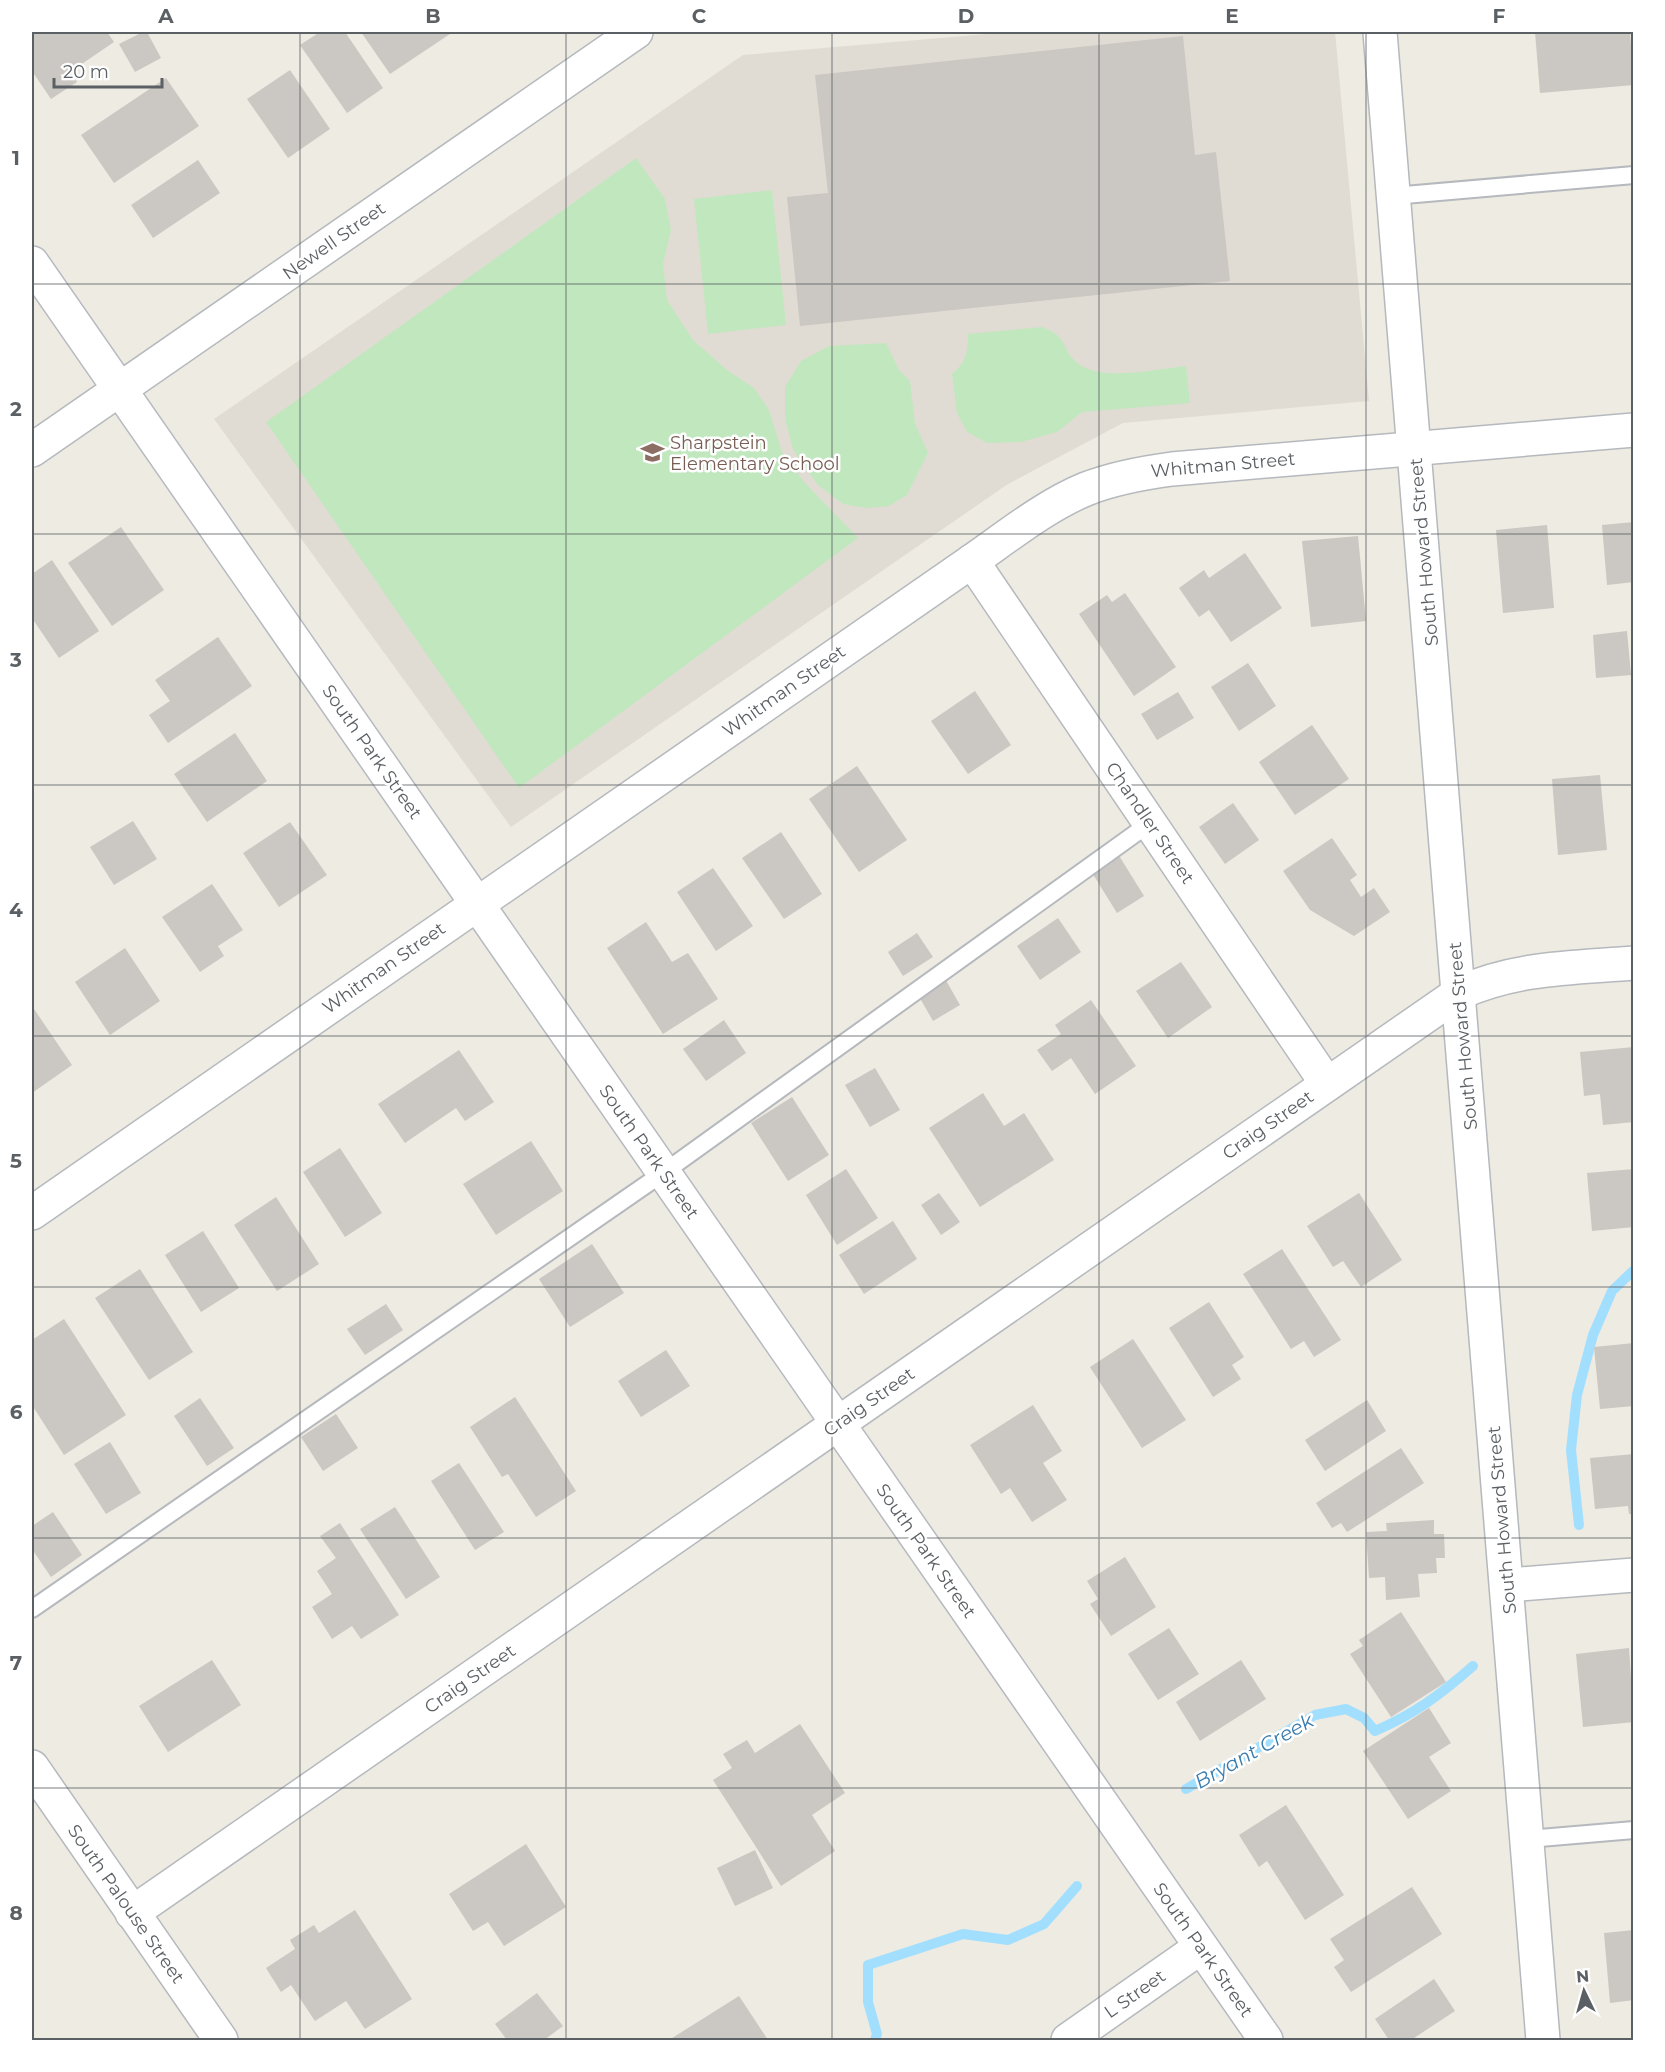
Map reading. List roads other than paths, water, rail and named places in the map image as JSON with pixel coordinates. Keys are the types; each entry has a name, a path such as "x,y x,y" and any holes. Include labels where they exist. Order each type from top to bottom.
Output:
{"street":[{"name":"Newell Street","path":"32,450 636,32"},
{"name":"South Howard Street","path":"1380,32 1416,448 1543,2040"},
{"name":"South Park Street","path":"32,263 1266,2040"},
{"name":"Whitman Street","path":"32,1213 972,561 1043,513 1085,490 1128,475 1634,430"},
{"name":"Chandler Street","path":"972,561 1327,1084"},
{"name":"Craig Street","path":"132,1913 1459,993 1485,981 1513,974 1634,963"},
{"path":"1508,1585 1634,1575"},
{"name":"South Palouse Street","path":"32,1767 221,2040"},
{"name":"L Street","path":"1068,2040 1201,1947"}],"lane":[{"path":"1393,196 1634,175"},
{"path":"32,1609 663,1173 1150,823"},
{"path":"1528,1839 1634,1830"}],"waterway":[{"name":"Bryant Creek","path":"1579,1525 1571,1450 1577,1395 1593,1335 1612,1291 1634,1270"},
{"name":"Bryant Creek","path":"1186,1789 1315,1715 1346,1709 1364,1718 1375,1731 1427,1703 1473,1666"},
{"name":"Bryant Creek","path":"875,2040 877,2034 868,2002 868,1965 963,1934 1008,1940 1044,1924 1077,1886"}],"place":[{"name":"Sharpstein Elementary School","path":"652,453"}]}
